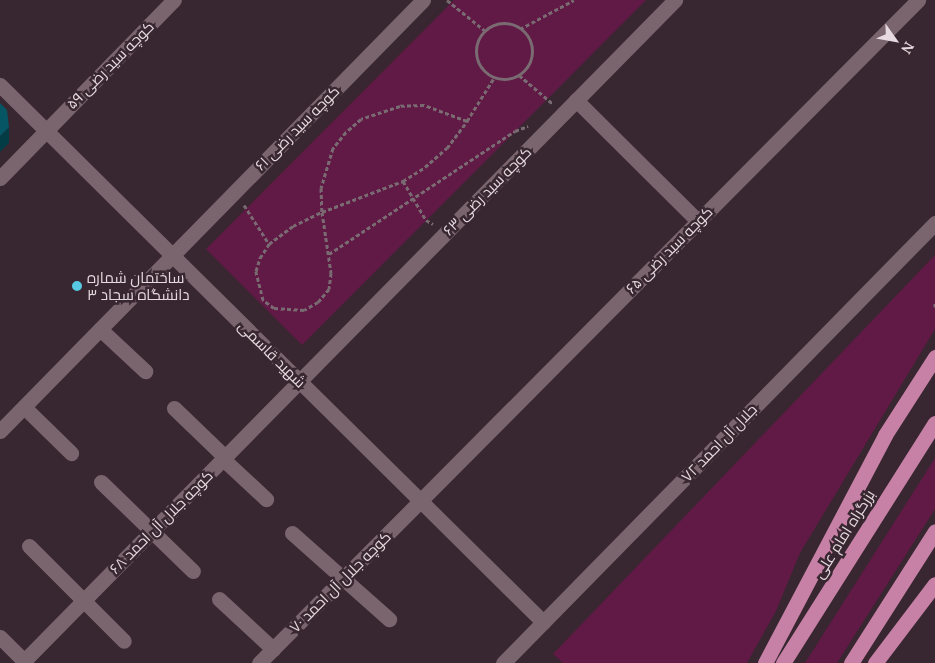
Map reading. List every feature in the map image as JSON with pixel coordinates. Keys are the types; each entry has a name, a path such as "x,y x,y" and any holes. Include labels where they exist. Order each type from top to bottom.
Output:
{"highway":[{"path":"765,663 885,435 935,357"},
{"name":"بزرگراه امام علی","path":"783,663 935,423"},
{"path":"851,663 935,530"},
{"path":"875,663 935,584"}],"street":[{"name":"کوچه سید رضی ۵۹","path":"0,178 174,0"},
{"name":"کوچه سید رضی ۶۱","path":"0,431 423,0"},
{"name":"کوچه سید رضی ۶۳","path":"300,381 675,0"},
{"name":"کوچه سید رضی ۶۵","path":"421,501 918,0"},
{"name":"شهید قاسمی","path":"0,85 543,622"},
{"path":"576,100 698,220"},
{"name":"جلال آل احمد ۷۲","path":"503,663 935,223"},
{"path":"100,329 145,372"},
{"name":"کوچه جلال آل احمد ۶۸","path":"24,662 300,381"},
{"path":"24,407 71,453"},
{"path":"174,408 266,499"},
{"path":"101,482 194,571"},
{"name":"کوچه جلال آل احمد ۷۰","path":"259,663 421,501"},
{"path":"292,533 390,619"},
{"path":"29,546 124,641"},
{"path":"219,599 273,649"},
{"path":"0,637 24,662"}],"path":[{"path":"447,0 484,30"},
{"path":"520,28 574,0"},
{"path":"502,23 520,28 527,35 532,52 530,61 520,75 511,79 494,78 479,66 476,57 478,38 484,30 502,23"},
{"path":"520,75 563,113"},
{"path":"467,121 424,105 400,106 362,119 333,148 325,167 321,188 322,212 329,254 329,289 318,302 304,310 289,311 274,308 263,300 258,286 256,271 269,244 293,226 322,212 402,180 426,167 447,148 467,121 494,78"},
{"path":"329,254 515,131 531,125"},
{"path":"402,180 426,220 448,231"},
{"path":"235,191 269,244"}],"shaded area":[{"path":"454,0 646,0 302,345 206,249"},
{"path":"935,255 935,329 800,553 776,611 747,663 563,663 553,654"},
{"path":"935,458 935,509 837,663 805,663"}],"building":[{"path":"0,103 7,110 9,127 0,136"}],"place":[{"name":"ساختمان شماره ۳ دانشگاه سجاد","path":"77,286"}]}
